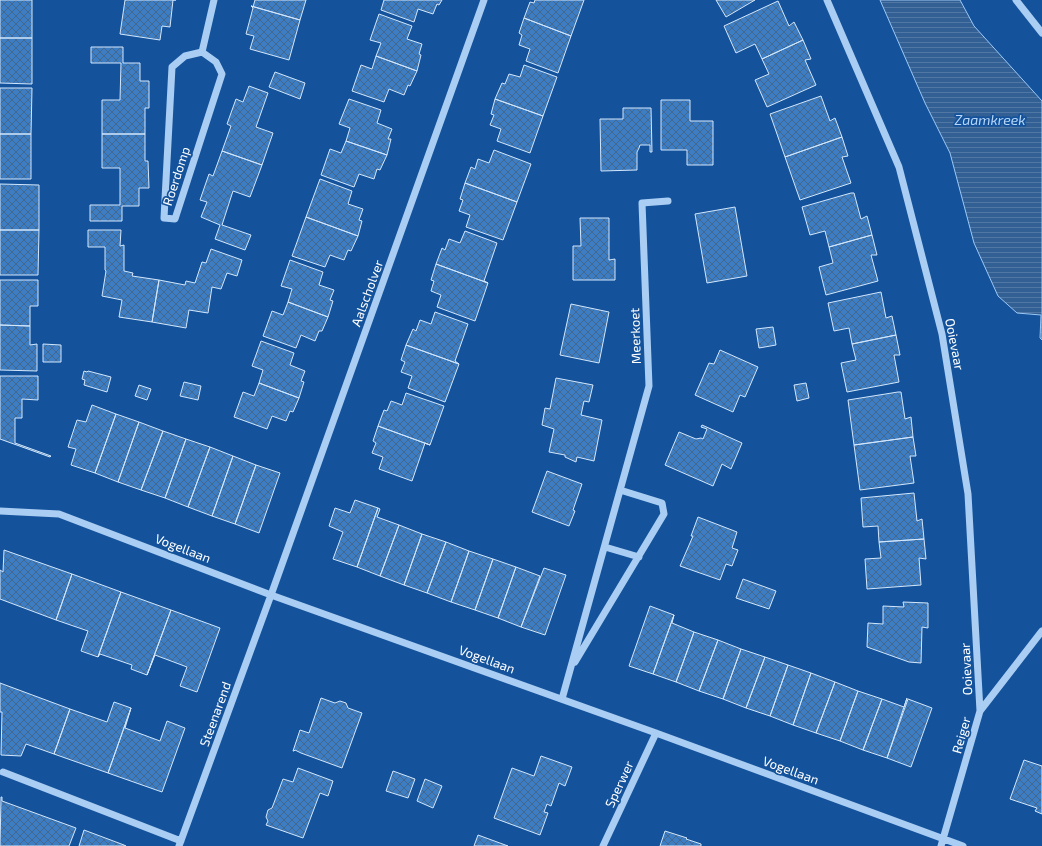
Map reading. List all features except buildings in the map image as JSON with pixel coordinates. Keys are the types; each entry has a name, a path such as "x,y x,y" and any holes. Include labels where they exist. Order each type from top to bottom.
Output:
{"street":[{"path":"202,52 214,0"},
{"name":"Aalscholver","path":"271,595 484,0"},
{"name":"Ooievaar","path":"827,0 899,167 942,334 968,494 980,711"},
{"path":"1016,0 1042,33"},
{"name":"Roerdomp","path":"202,52 216,62 222,74 175,220 164,218 172,67 184,56 202,52"},
{"name":"Meerkoet","path":"562,699 649,386 642,203 668,201"},
{"name":"Meerkoet","path":"570,671 664,514 662,503 620,490"},
{"name":"Vogellaan","path":"0,510 59,514 271,595 656,733 942,843 963,846"},
{"path":"605,547 639,557"},
{"name":"Steenarend","path":"3,772 180,843 271,595"},
{"name":"Reiger","path":"942,843 980,711 1042,631"},
{"name":"Sperwer","path":"603,846 656,733"}],"water":[{"name":"Zaamkreek","path":"880,0 960,0 974,26 1042,101 1042,340 1040,338 1041,315 1017,313 998,296 974,243 950,153 925,103"}]}
